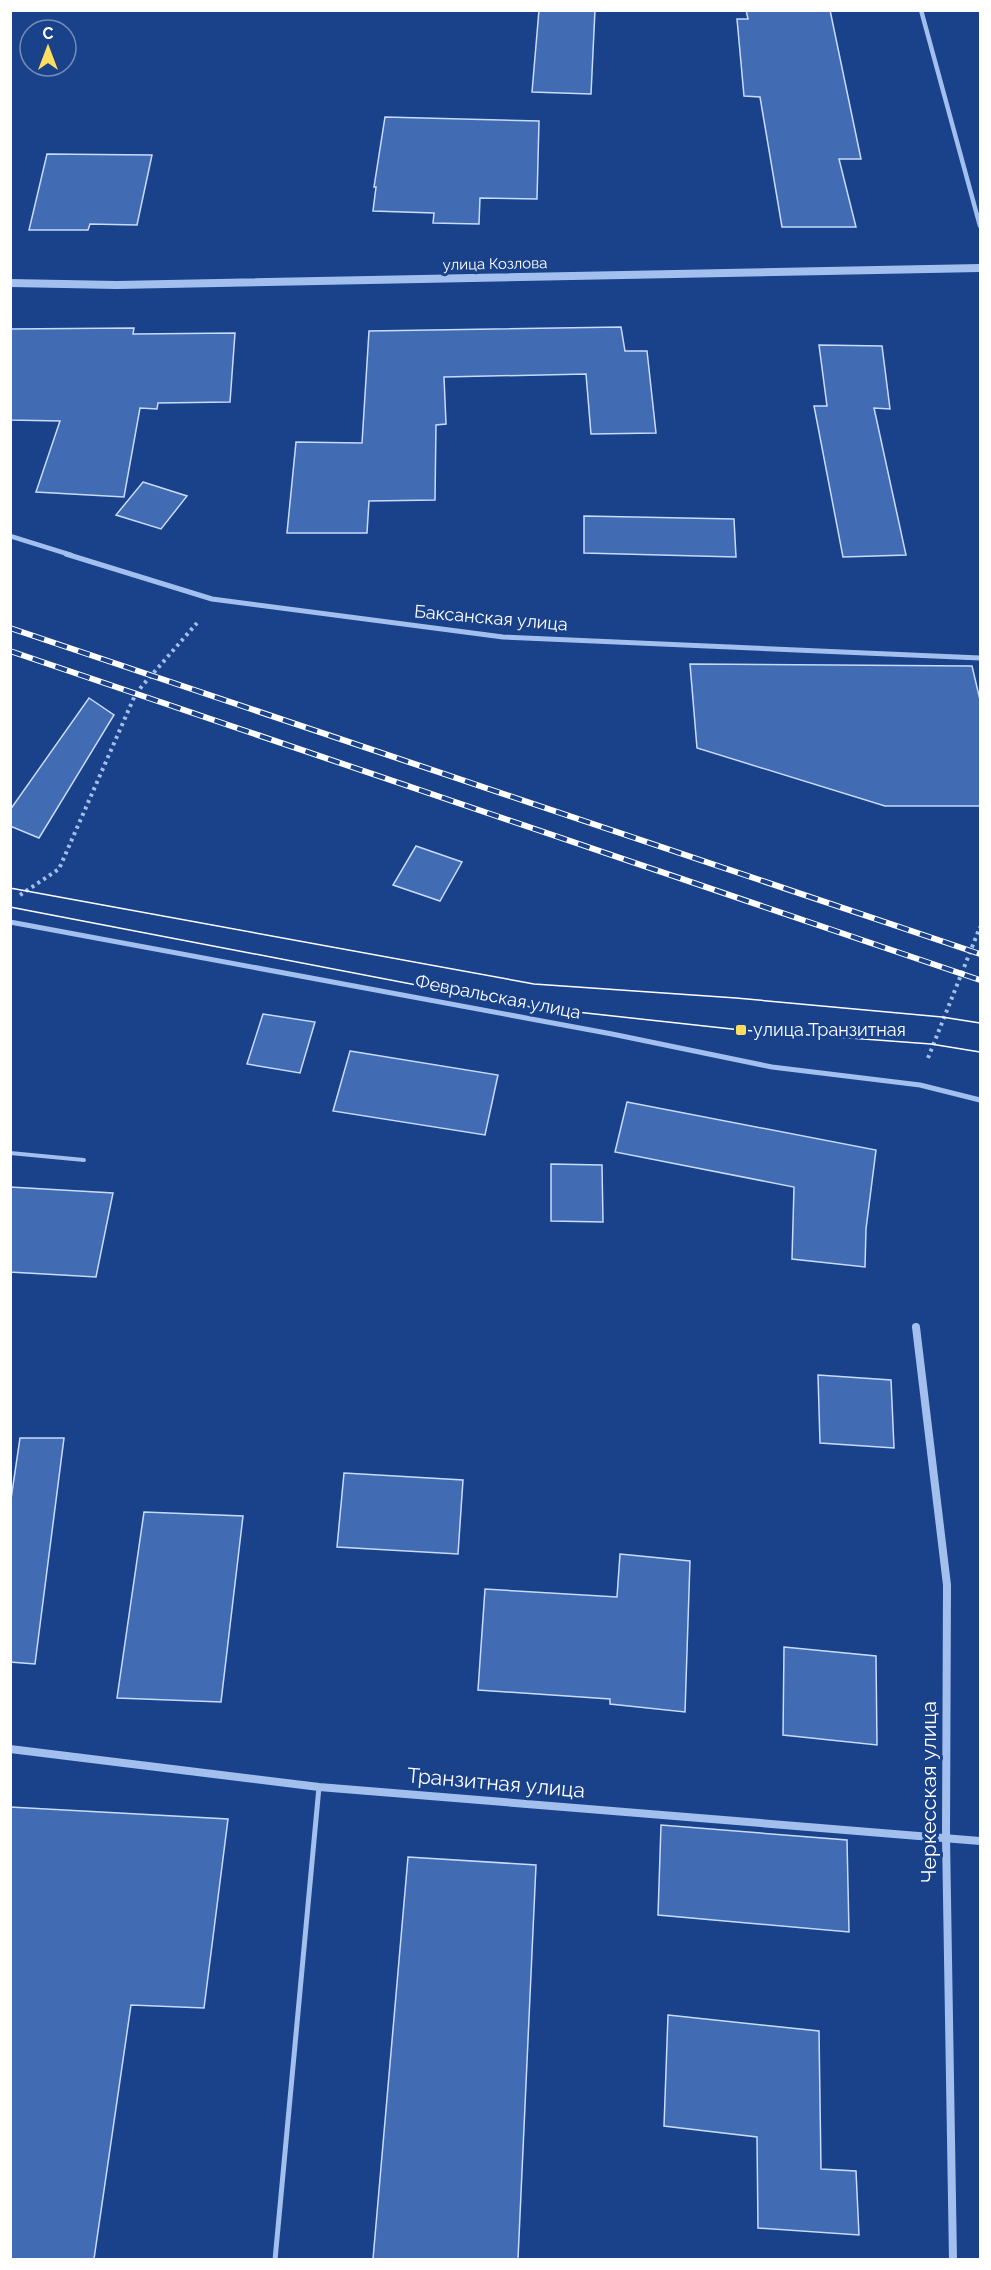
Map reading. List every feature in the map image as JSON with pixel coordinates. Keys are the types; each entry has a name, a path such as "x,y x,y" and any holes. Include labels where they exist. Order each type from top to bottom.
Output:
{"street":[{"path":"921,10 981,226"},
{"name":"улица Козлова","path":"10,283 128,285 981,268"},
{"name":"Баксанская улица","path":"10,536 212,599 503,636 981,658"},
{"name":"Февральская улица","path":"10,922 600,1031 772,1067 920,1085 981,1100"},
{"name":"Черкесская улица","path":"916,1327 948,1585 946,1837 953,2259"},
{"name":"Транзитная улица","path":"10,1749 319,1787 981,1841"}],"lane":[{"path":"10,1153 84,1160"},
{"path":"275,2259 319,1787"}],"path":[{"path":"18,896 59,869 136,693 191,631 212,599"},
{"path":"920,1085 931,1044 981,927"}],"building":[{"path":"539,10 595,10 591,94 532,92"},
{"path":"746,10 830,10 861,159 839,159 856,227 782,227 760,97 744,96 737,19 748,19"},
{"path":"385,117 539,121 537,199 480,198 479,224 433,223 434,213 373,211 376,187 374,187"},
{"path":"47,154 152,155 137,225 90,224 88,230 29,230"},
{"path":"621,327 625,351 647,351 656,433 591,434 586,374 444,377 446,424 436,425 435,500 369,501 367,533 287,533 296,442 362,443 369,331"},
{"path":"134,328 133,334 235,333 230,402 158,403 157,409 140,408 124,497 36,492 60,421 10,420 10,329"},
{"path":"819,345 882,346 890,409 874,408 906,555 843,557 814,406 827,406"},
{"path":"143,482 187,496 161,529 116,515"},
{"path":"584,516 734,519 736,557 584,553"},
{"path":"690,664 972,666 981,704 981,806 885,806 697,748"},
{"path":"89,698 114,715 39,838 10,826 10,810"},
{"path":"416,846 462,862 440,901 393,885"},
{"path":"263,1014 315,1022 300,1073 247,1064"},
{"path":"350,1051 498,1075 485,1135 333,1111"},
{"path":"627,1102 876,1150 866,1229 865,1267 792,1259 794,1187 615,1152"},
{"path":"551,1164 602,1165 603,1222 551,1221"},
{"path":"10,1187 113,1193 96,1277 10,1272"},
{"path":"818,1375 891,1380 894,1448 820,1443"},
{"path":"20,1438 64,1438 35,1664 10,1662 10,1506"},
{"path":"344,1473 463,1480 458,1554 337,1547"},
{"path":"144,1512 243,1516 221,1702 117,1698"},
{"path":"620,1554 690,1561 685,1712 610,1704 610,1699 478,1690 485,1589 617,1597"},
{"path":"784,1647 876,1656 877,1745 783,1735"},
{"path":"10,1807 228,1819 204,2008 131,2005 94,2259 10,2259"},
{"path":"661,1825 847,1840 849,1932 658,1915"},
{"path":"408,1857 536,1865 518,2259 373,2259"},
{"path":"668,2015 819,2031 821,2169 856,2171 859,2235 758,2228 757,2137 664,2126"}],"tram line":[{"path":"10,888 534,984 736,998 942,1017 980,1023"},
{"path":"10,907 531,1007 741,1030 931,1044 980,1052"}],"railway":[{"path":"10,628 980,954"},
{"path":"10,651 980,980"}],"place":[{"name":"улица Транзитная","path":"741,1030"}]}
